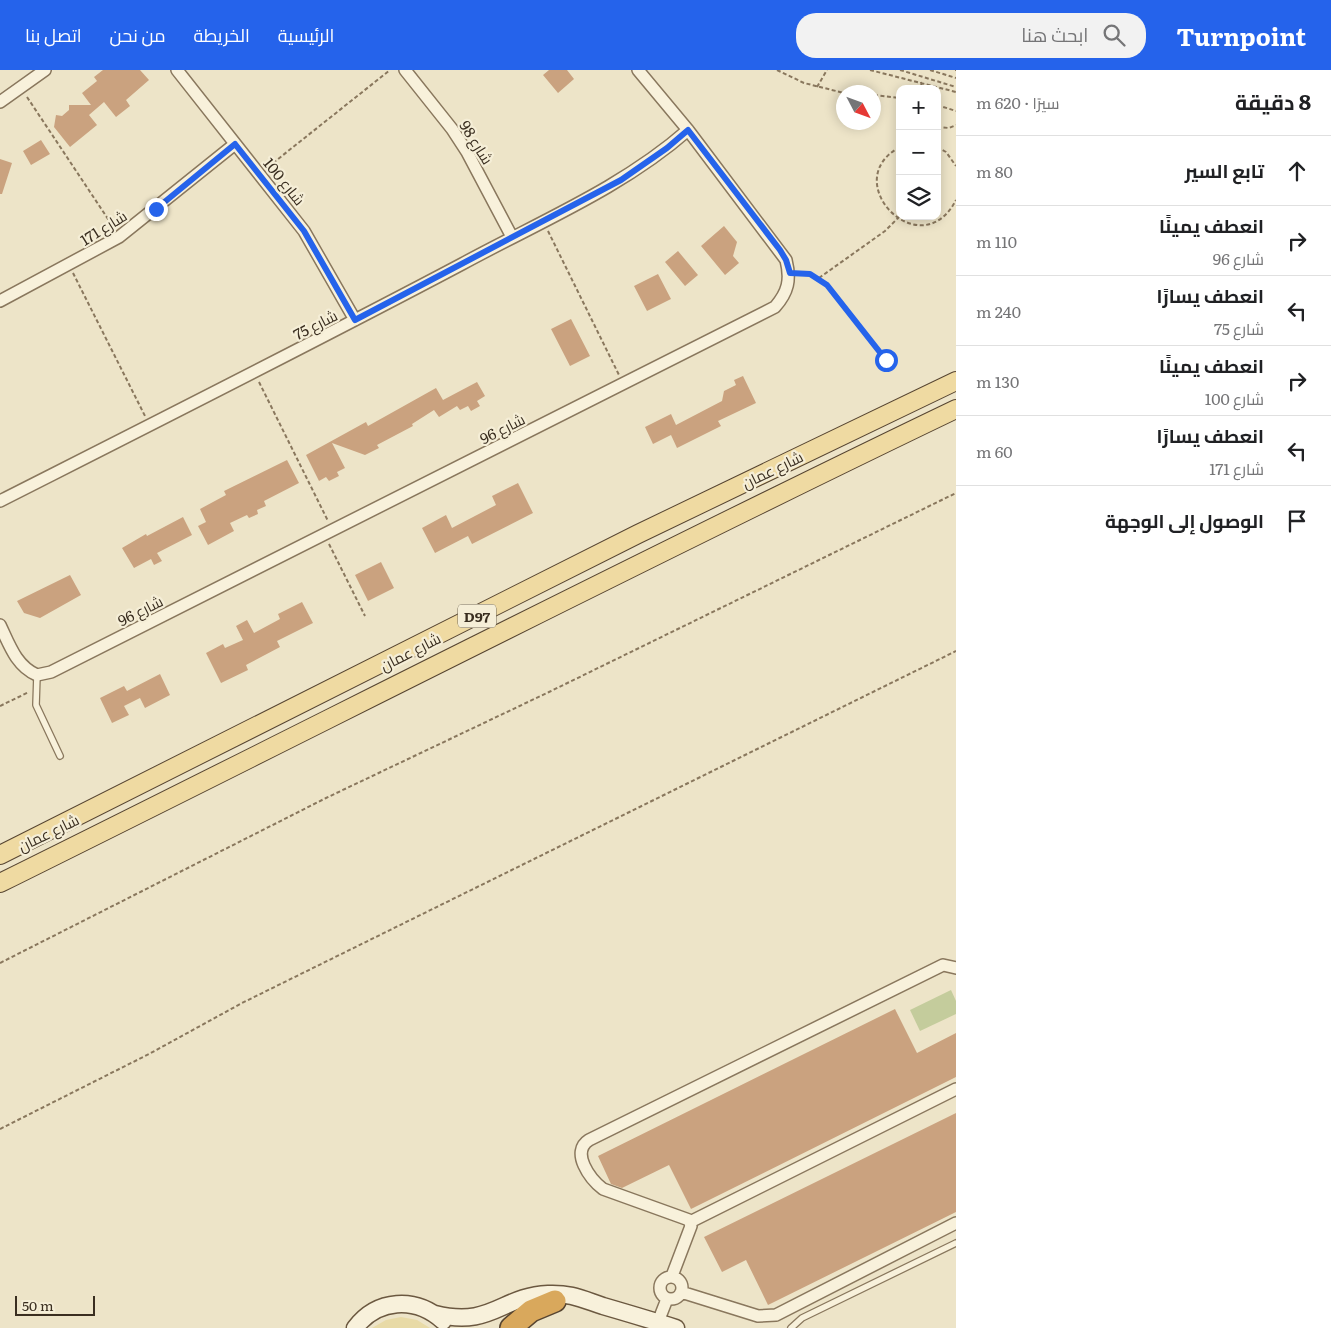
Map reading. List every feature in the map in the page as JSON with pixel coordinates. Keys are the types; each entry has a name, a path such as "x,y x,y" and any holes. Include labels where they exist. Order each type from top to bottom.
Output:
{"highway":[{"path":"511,1328 531,1310 555,1301"}],"main road":[{"name":"شارع عمان","path":"0,855 377,668 638,534 956,381"},
{"name":"شارع عمان","path":"0,883 379,695 652,555 956,409"}],"street":[{"path":"0,102 22,88 44,70"},
{"name":"شارع 100","path":"177,70 304,231 355,320"},
{"name":"شارع 98","path":"405,70 452,129 467,152 512,237"},
{"path":"638,70 688,130 780,250 786,260 790,273"},
{"name":"شارع 75","path":"0,501 355,320 621,180 659,154 688,130"},
{"name":"شارع 171","path":"0,301 119,237 235,144"},
{"name":"شارع 96","path":"37,675 58,669 775,307 786,291 790,273"},
{"path":"0,625 20,663 37,675"},
{"path":"690,1222 685,1218 603,1189 593,1179 582,1159 583,1144 943,966 956,968"},
{"path":"690,1222 956,1089"},
{"path":"672,1276 690,1228 690,1222"},
{"path":"682,1292 758,1316 776,1315 956,1223"},
{"path":"672,1276 680,1281 682,1292 675,1298 667,1299 660,1293 660,1285 664,1278 672,1276"},
{"path":"355,1328 373,1311 387,1305 414,1304 435,1314 463,1320 500,1311 527,1297 546,1294 579,1296 600,1305 676,1328"},
{"path":"658,1322 667,1299"},
{"path":"483,1328 498,1317 519,1307 555,1301 600,1305"},
{"path":"435,1314 449,1328"}],"lane":[{"path":"37,675 35,689 38,712 60,756"},
{"path":"791,1328 802,1318 956,1243"}],"path":[{"path":"260,174 390,70"},
{"path":"777,70 817,87 836,91"},
{"path":"817,87 827,70"},
{"path":"870,70 895,78 917,81 956,92"},
{"path":"900,70 956,87"},
{"path":"930,70 956,78"},
{"path":"916,85 917,81"},
{"path":"22,88 119,237"},
{"path":"881,96 896,98"},
{"path":"941,106 956,111"},
{"path":"941,128 949,128 956,125"},
{"path":"941,149 946,152 956,166"},
{"path":"896,150 886,159 878,180 882,202 896,218"},
{"path":"941,217 947,213 956,200"},
{"path":"819,278 880,235 896,220"},
{"path":"901,220 919,225 937,220"},
{"path":"543,221 623,384"},
{"path":"68,265 150,425"},
{"path":"790,273 810,274 819,278 827,285 886,360"},
{"path":"254,372 329,532 365,616"},
{"path":"0,963 317,802 549,692 956,493"},
{"path":"0,1129 149,1054 275,986 956,651"},
{"path":"0,706 35,689"}],"green space":[{"path":"951,990 956,1001 956,1014 920,1031 910,1010"}],"sand":[{"path":"401,1317 417,1320 430,1328 372,1328 386,1320"}],"building":[{"path":"103,70 140,70 149,80 126,100 130,106 116,117 104,102 89,115 97,125 70,147 54,127 56,115 62,116 69,110 69,105 91,105 82,93 97,81 94,77"},
{"path":"549,70 567,70 574,79 558,93 543,75"},
{"path":"41,140 50,154 31,165 23,151"},
{"path":"0,159 12,163 2,194 0,194"},
{"path":"724,226 737,242 733,256 739,263 725,275 701,246"},
{"path":"678,251 698,275 685,286 665,262"},
{"path":"658,274 671,299 647,311 634,286"},
{"path":"571,319 590,356 570,366 551,329"},
{"path":"743,376 756,403 718,421 721,426 677,448 671,435 653,444 645,427 671,414 676,425 722,401 724,391 736,385 734,380"},
{"path":"477,382 485,396 477,401 480,406 471,411 468,406 460,410 457,406 439,417 434,410 412,424 413,426 377,445 379,448 365,455 332,443 345,468 337,472 339,476 329,481 326,477 319,481 306,455 366,422 368,426 436,388 443,400"},
{"path":"287,460 299,483 264,501 266,506 257,510 258,514 249,518 247,515 230,523 234,531 208,545 198,526 206,522 200,509 226,495 224,491"},
{"path":"518,483 533,513 472,544 468,536 435,553 422,528 446,515 452,528 496,505 492,496"},
{"path":"183,517 192,535 157,553 162,561 154,565 151,559 134,568 122,548 146,534 147,536"},
{"path":"381,562 394,588 368,601 355,575"},
{"path":"70,575 81,595 40,618 24,613 17,601"},
{"path":"302,602 313,623 277,641 280,647 246,665 248,670 221,683 206,653 223,644 225,648 243,640 236,626 247,620 254,633 280,619 278,614"},
{"path":"160,674 170,695 145,708 140,698 124,706 129,715 112,723 100,698 124,686 127,691"},
{"path":"895,1009 917,1053 956,1033 956,1077 691,1209 669,1165 622,1188 611,1184 598,1156"},
{"path":"956,1113 956,1212 768,1305 746,1260 722,1272 704,1237"}],"route":[{"path":"156,209 235,144 304,231 318,252 355,320 621,180 667,148 688,130 780,250 786,260 790,273 810,274 819,278 827,285 886,360"}]}
